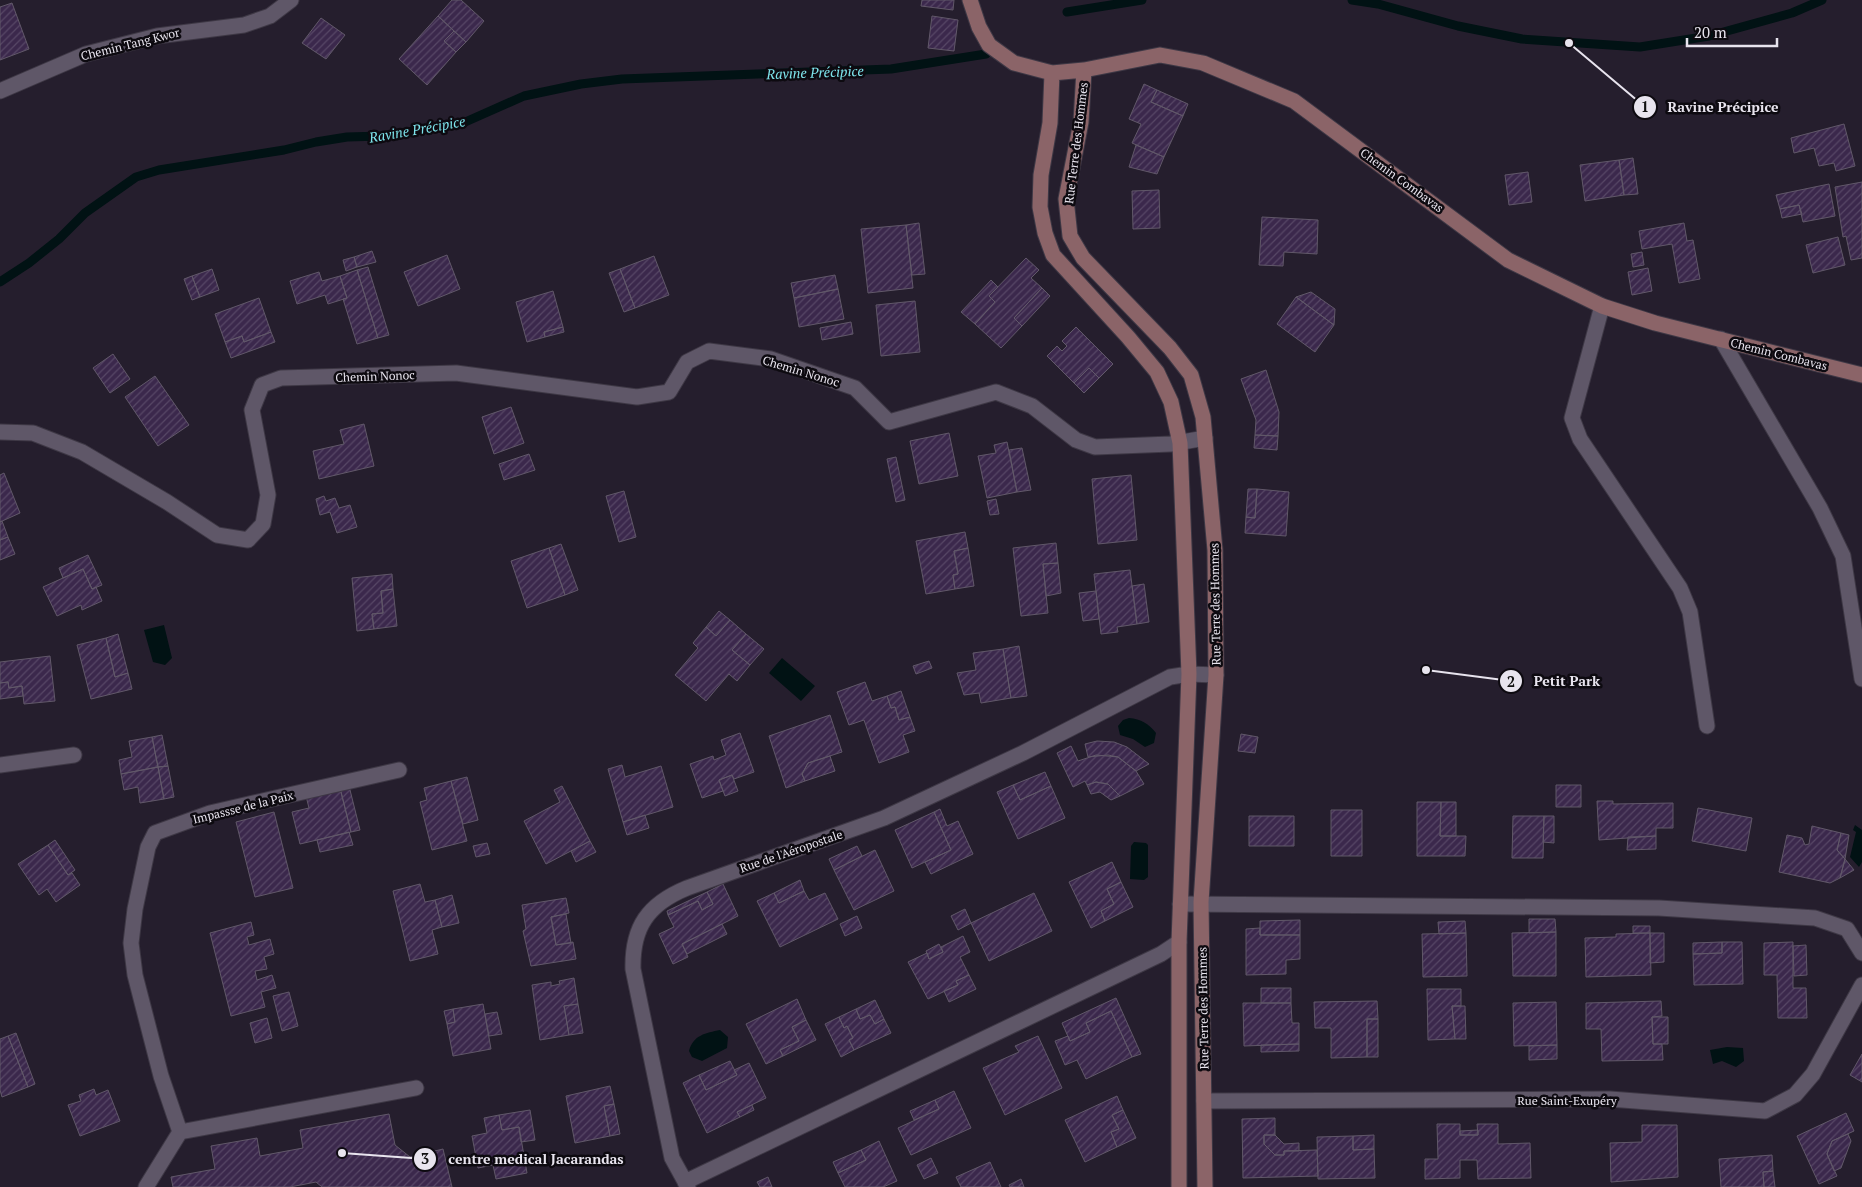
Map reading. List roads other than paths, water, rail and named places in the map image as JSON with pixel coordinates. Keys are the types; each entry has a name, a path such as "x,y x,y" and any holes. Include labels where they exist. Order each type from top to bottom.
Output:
{"street":[{"name":"Chemin Tang Kwor","path":"0,91 86,54 158,36 244,25 270,16 291,0"},
{"name":"Chemin Combavas","path":"971,1 989,45 1014,63 1052,73 1084,70 1160,55 1203,63 1294,101 1508,260 1602,306 1655,323 1862,375"},
{"name":"Rue Terre des Hommes","path":"1084,70 1081,122 1066,199 1070,236 1083,258 1170,348 1191,375 1203,417 1215,550 1216,675 1201,902 1205,1187"},
{"name":"Rue Terre des Hommes","path":"1052,73 1050,123 1040,191 1040,206 1045,233 1053,256 1128,337 1157,372 1171,402 1180,443 1189,674 1179,942 1179,1187"},
{"path":"1602,306 1572,418 1580,439 1680,588 1690,612 1708,726"},
{"path":"1721,339 1820,508 1843,556 1862,679"},
{"name":"Chemin Nonoc","path":"0,432 33,433 82,452 167,502 217,535 248,540 263,524 268,495 252,410 262,385 280,378 456,373 636,397 669,392 687,362 709,351 771,359 856,388 889,422 996,392 1032,406 1076,440 1095,447 1180,443"},
{"path":"1180,443 1205,438"},
{"name":"Rue de l'Aéropostale","path":"1179,942 1161,954 686,1185 672,1158 632,969 632,946 638,931 651,911 666,896 884,818 1023,753 1170,677 1189,674 1216,675"},
{"path":"0,765 74,755"},
{"name":"Impassse de la Paix","path":"180,1132 161,1076 135,975 132,943 135,909 148,847 155,832 210,813 399,770"},
{"path":"1180,904 1201,902 1659,908 1815,918 1847,929 1862,953"},
{"name":"Rue Saint-Exupéry","path":"1204,1101 1610,1099 1765,1111 1795,1095 1813,1074 1862,985"},
{"path":"146,1187 180,1132 416,1088"}],"waterway":[{"name":"Ravine Précipice","path":"1067,12 1142,0"},
{"name":"Ravine Précipice","path":"1352,0 1378,4 1458,26 1522,39 1640,47 1709,36 1792,13 1822,0"},
{"name":"Ravine Précipice","path":"0,282 29,263 59,239 85,213 136,177 159,170 284,150 347,137 383,136 463,123 524,96 581,84 622,79 891,69 986,54"}],"place":[{"name":"Ravine Précipice","path":"1569,43"},
{"name":"Petit Park","path":"1426,670"},
{"name":"centre medical Jacarandas","path":"342,1153"}]}
